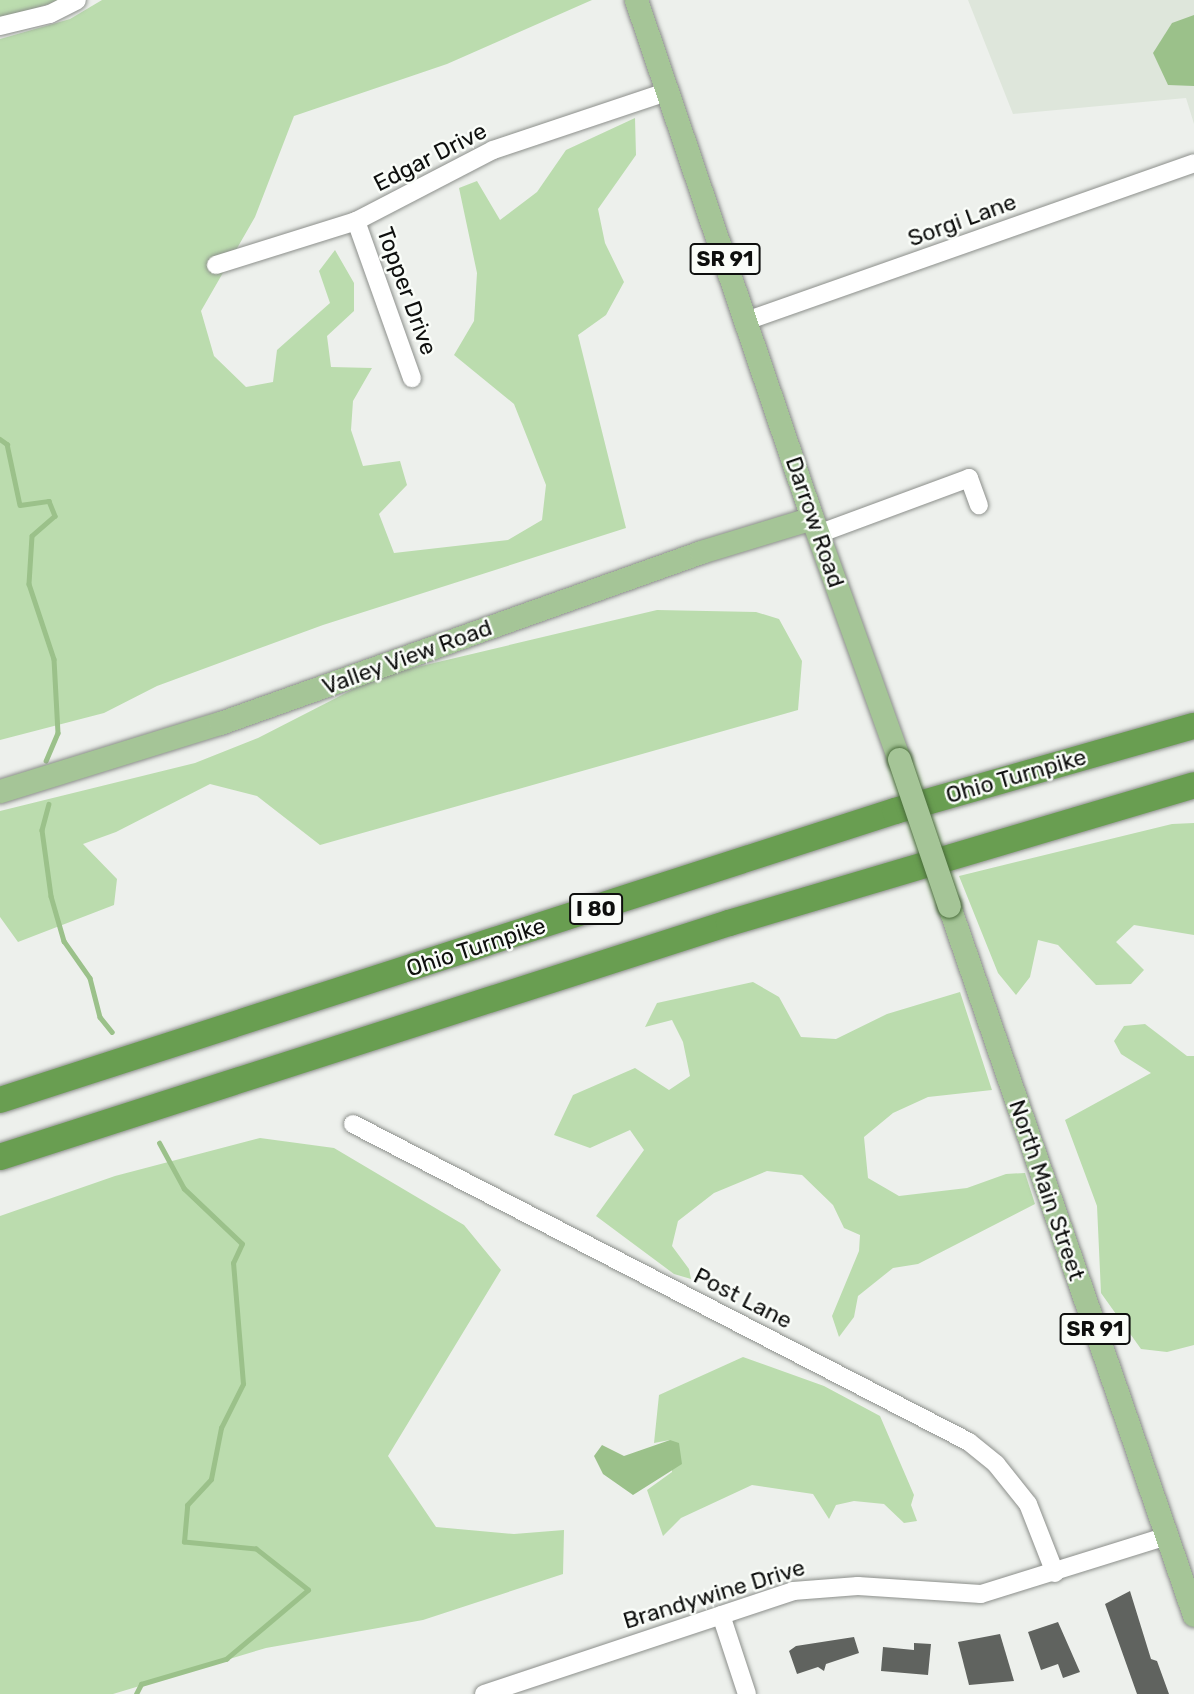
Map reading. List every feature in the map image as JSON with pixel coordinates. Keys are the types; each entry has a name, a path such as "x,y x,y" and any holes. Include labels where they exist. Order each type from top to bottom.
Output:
{"highway":[{"name":"Ohio Turnpike","path":"0,1100 895,811 1194,726"},
{"name":"I 80","path":"0,1157 729,923 1194,785"}],"main road":[{"name":"Darrow Road","path":"636,0 995,1043"},
{"name":"Valley View Road","path":"0,791 207,727 701,552 815,526"},
{"name":"North Main Street","path":"995,1043 1194,1615"}],"street":[{"path":"0,26 50,14 77,0"},
{"name":"Edgar Drive","path":"216,265 356,221 493,150 666,92"},
{"name":"Sorgi Lane","path":"746,321 1194,163"},
{"name":"Topper Drive","path":"356,221 412,378"},
{"path":"815,526 969,478 979,505"},
{"name":"Post Lane","path":"353,1124 968,1442 996,1464 1028,1504 1055,1573"},
{"name":"Brandywine Drive","path":"484,1694 814,1587 981,1594 1167,1536"},
{"path":"721,1615 747,1694"}],"shaded area":[{"path":"0,0 62,0 0,19"},
{"path":"102,0 592,0 447,64 294,116 255,217 201,311 214,356 246,387 273,382 277,350 330,303 319,271 335,250 354,283 354,311 327,336 331,367 372,368 353,401 351,430 363,466 400,461 407,485 379,514 394,553 508,540 542,520 546,485 514,404 454,355 474,321 477,273 459,188 477,181 500,220 537,192 566,150 635,118 636,155 598,209 605,243 624,282 606,315 578,335 626,528 323,625 157,686 104,713 0,740 0,39 70,19"},
{"path":"968,0 1194,0 1194,124 1186,98 1013,114"},
{"path":"1194,15 1194,86 1168,85 1153,53 1172,23"},
{"path":"657,610 756,612 779,619 802,661 798,710 320,845 257,796 210,784 116,832 83,844 117,879 114,905 18,942 0,917 0,811 195,763 258,738 379,676"},
{"path":"1194,823 1194,935 1134,925 1116,942 1144,970 1131,984 1096,985 1058,945 1038,940 1030,977 1016,995 998,973 959,876 1172,824"},
{"path":"753,982 779,997 801,1037 836,1039 887,1014 960,992 992,1090 928,1097 893,1113 864,1137 868,1178 899,1196 967,1188 1006,1174 1025,1173 1035,1204 918,1264 893,1268 858,1296 854,1317 839,1337 832,1316 859,1251 860,1235 844,1228 833,1205 802,1175 767,1171 714,1193 678,1221 672,1246 689,1269 691,1279 674,1274 596,1216 644,1150 630,1130 590,1148 554,1135 573,1095 635,1068 669,1090 690,1076 683,1042 672,1020 645,1027 657,1003"},
{"path":"1145,1024 1187,1056 1194,1056 1194,1345 1167,1352 1141,1349 1101,1293 1097,1206 1065,1120 1151,1073 1121,1054 1114,1041 1124,1026"},
{"path":"260,1138 334,1148 464,1225 501,1270 388,1456 436,1527 514,1534 564,1530 563,1574 423,1620 266,1648 113,1694 0,1694 0,1216 115,1176"},
{"path":"743,1357 824,1386 880,1416 914,1495 911,1505 917,1521 904,1523 884,1504 854,1501 836,1505 829,1519 813,1494 752,1485 681,1518 663,1536 647,1490 672,1472 670,1440 654,1443 659,1395"},
{"path":"670,1440 679,1443 682,1464 633,1495 603,1474 594,1456 602,1445 624,1456"}],"building":[{"path":"1130,1591 1151,1659 1157,1661 1169,1694 1137,1694 1105,1604"},
{"path":"1058,1622 1080,1672 1063,1678 1058,1664 1041,1670 1028,1632"},
{"path":"1000,1634 1014,1681 969,1685 958,1642"},
{"path":"854,1637 859,1653 826,1664 824,1671 818,1667 797,1674 789,1651 796,1646"},
{"path":"914,1643 931,1644 928,1675 881,1671 883,1647 914,1650"}],"waterway":[{"path":"0,439 7,444 20,505 49,501 55,516 32,536 29,584 54,659 58,733 46,761"},
{"path":"49,804 42,830 51,896 64,941 90,978 100,1017 112,1032"},
{"path":"136,1694 141,1684 226,1659 308,1590 256,1549 184,1542 187,1505 211,1479 221,1428 243,1384 233,1263 242,1244 184,1189 159,1143"}]}
